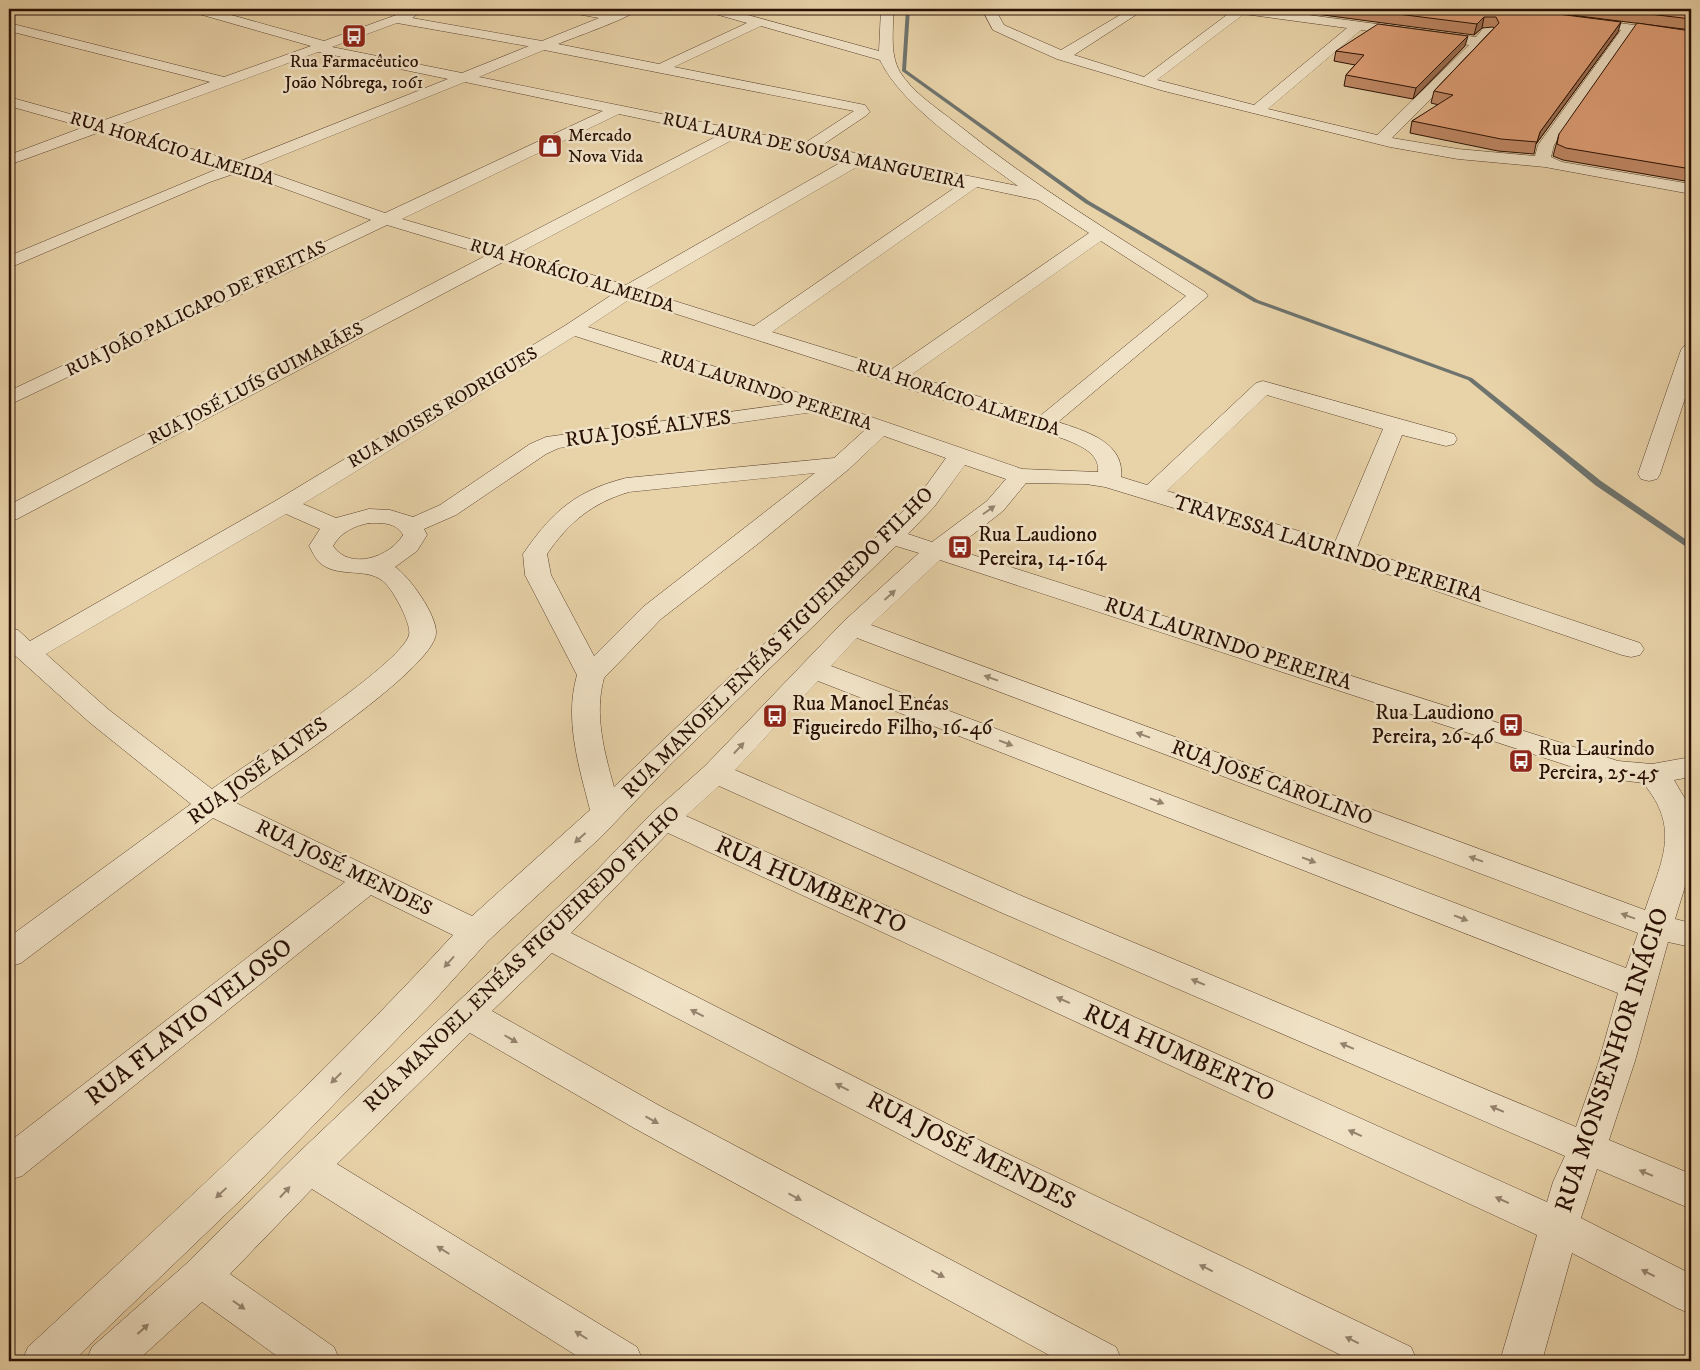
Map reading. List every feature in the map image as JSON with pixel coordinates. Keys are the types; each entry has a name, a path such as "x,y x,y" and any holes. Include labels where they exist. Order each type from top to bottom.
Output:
{"street":[{"name":"RUA LAURA DE SOUSA MANGUEIRA","path":"197,9 320,46 455,77 857,160 1043,196 1198,296 1043,424"},
{"path":"9,160 424,9"},
{"path":"570,9 605,13"},
{"path":"455,77 527,42 605,13 632,9"},
{"path":"713,9 757,23 886,57"},
{"path":"887,9 886,57 894,74 909,93 987,156 1043,196"},
{"path":"988,9 993,14 998,27 1029,43 1062,56 1146,82 1257,110 1451,153 1547,162 1559,166 1691,189"},
{"path":"1062,56 1139,9"},
{"path":"1146,82 1240,9 1480,42"},
{"path":"1382,139 1480,42 1500,10 1523,14"},
{"path":"9,263 204,179 455,77 545,46 605,13"},
{"path":"396,19 527,42 860,108 862,112 855,118 806,149"},
{"path":"1572,20 1691,36"},
{"path":"661,68 757,23"},
{"path":"1257,110 1360,25"},
{"path":"9,27 227,82"},
{"path":"1547,162 1544,158 1546,145 1630,27"},
{"name":"RUA HORÁCIO ALMEIDA","path":"9,101 236,166 384,220 503,253 1043,424 1074,436 1100,450 1110,466 1109,481"},
{"name":"RUA JOÃO PALICAPO DE FREITAS","path":"9,399 616,110"},
{"name":"RUA JOSÉ LUÍS GUIMARÃES","path":"9,514 732,134"},
{"name":"RUA MOISES RODRIGUES","path":"18,644 286,505 573,329 628,292 857,160"},
{"path":"757,333 972,183"},
{"path":"895,377 1100,234"},
{"name":"RUA LAURINDO PEREIRA","path":"573,329 817,406 959,456"},
{"path":"1649,474 1684,400 1691,350"},
{"path":"1150,494 1263,387 1446,439"},
{"name":"RUA JOSÉ ALVES","path":"411,526 448,510 538,449 554,442 817,406"},
{"path":"1342,552 1395,426"},
{"path":"606,812 588,728 585,700 586,685 591,675 652,613 750,538 841,464 879,429"},
{"path":"959,456 1020,476"},
{"name":"RUA MANOEL ENÉAS FIGUEIREDO FILHO","path":"43,1361 237,1178 420,994 476,932 606,812 661,757 834,594 934,492 959,456"},
{"path":"591,675 538,575 535,554 552,528 575,506 601,492 626,485 841,464"},
{"name":"TRAVESSA LAURINDO PEREIRA","path":"1020,476 1086,477 1109,481 1342,552 1502,604 1632,650"},
{"name":"RUA MANOEL ENÉAS FIGUEIREDO FILHO","path":"107,1361 200,1277 309,1167 608,878 664,819 715,773 853,627 937,550 995,506 1020,476"},
{"path":"286,505 336,527"},
{"path":"386,516 401,519 411,526 415,535 412,545 402,554 387,562 368,566 350,566 335,562 324,555 321,546 325,536 336,527 351,520 386,516"},
{"name":"RUA LAURINDO PEREIRA","path":"890,536 1616,771 1652,774"},
{"name":"RUA JOSÉ ALVES","path":"9,954 211,804 386,679 419,646 423,634 421,623 396,579 386,572 368,566"},
{"name":"RUA JOSÉ CAROLINO","path":"853,627 1655,926 1691,935"},
{"name":"RUA JOSÉ MENDES","path":"18,644 99,716 211,804 476,932"},
{"path":"813,669 1637,986"},
{"path":"1652,774 1691,767"},
{"path":"715,773 1011,904 1691,1192"},
{"name":"RUA MONSENHOR INÁCIO","path":"1521,1361 1558,1226 1572,1182 1588,1147 1617,1061 1655,926 1677,862 1681,836 1679,815 1669,794 1652,774"},
{"name":"RUA HUMBERTO","path":"664,819 1558,1226 1691,1295"},
{"name":"RUA FLAVIO VELOSO","path":"9,1164 369,880"},
{"name":"RUA JOSÉ MENDES","path":"548,936 970,1153 1396,1361"},
{"path":"469,1014 647,1117 1101,1361"},
{"path":"309,1167 622,1361"},
{"path":"200,1277 319,1361"}],"building":[{"path":"1358,9 1518,9 1621,22 1540,132 1537,142 1501,139 1412,121 1453,95 1434,91 1499,23 1496,17 1484,17 1477,24"},
{"path":"1608,9 1670,9 1691,15 1691,19"},
{"path":"1637,23 1691,31 1691,169 1566,148 1557,144 1559,134"},
{"path":"1378,24 1468,36 1416,88 1346,75 1364,55 1336,51"}],"waterway":[{"path":"908,9 904,70 1087,202 1256,301 1470,379 1598,483 1691,546"}],"place":[{"name":"Rua Farmacêutico João Nóbrega, 1061","path":"354,36"},
{"name":"Mercado Nova Vida","path":"550,146"},
{"name":"Rua Laudiono Pereira, 14-164","path":"960,547"},
{"name":"Rua Manoel Enéas Figueiredo Filho, 16-46","path":"775,716"},
{"name":"Rua Laudiono Pereira, 26-46","path":"1511,725"},
{"name":"Rua Laurindo Pereira, 25-45","path":"1521,761"}]}
